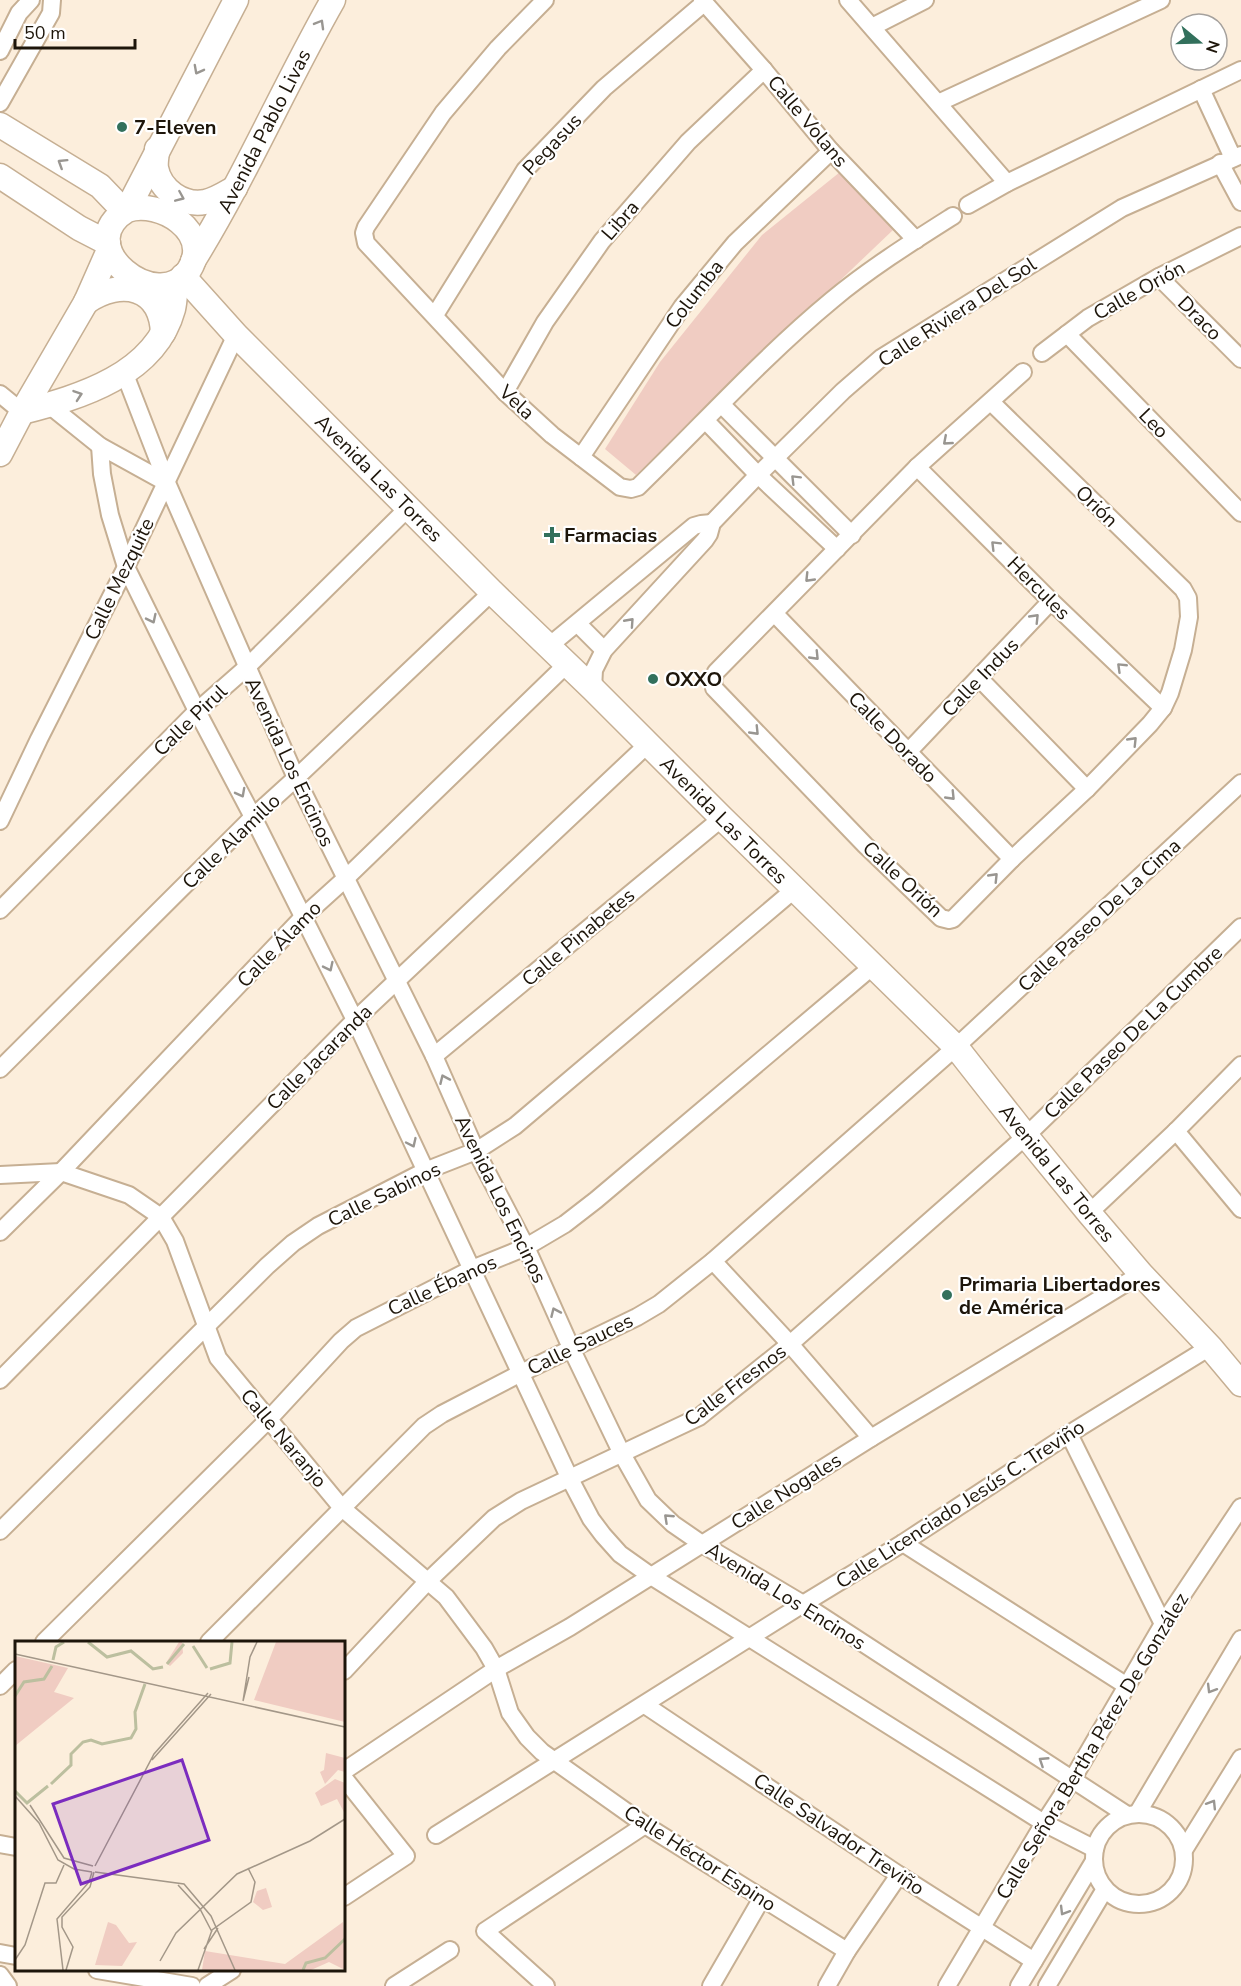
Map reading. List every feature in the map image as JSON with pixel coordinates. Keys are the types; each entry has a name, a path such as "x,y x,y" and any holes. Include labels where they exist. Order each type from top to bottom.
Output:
{"street":[{"path":"0,51 19,13 31,0"},
{"path":"0,103 51,14 52,0"},
{"path":"126,211 236,0"},
{"name":"Avenida Pablo Livas","path":"22,412 87,392 145,358 163,333 184,273 220,217 308,43 333,0"},
{"name":"Vela","path":"545,0 498,48 443,113 364,233 366,243 505,392 552,435 620,487 631,489 638,487 748,377 833,299 952,216"},
{"path":"848,0 1007,183"},
{"path":"873,27 925,0"},
{"path":"938,103 1161,0"},
{"name":"Pegasus","path":"435,315 525,170 604,88 703,2"},
{"name":"Calle Volans","path":"703,2 764,70 831,151 916,240"},
{"name":"Libra","path":"505,392 545,322 602,241 687,142 764,70"},
{"path":"968,206 1007,183 1241,70"},
{"path":"1201,88 1231,159 1241,202"},
{"path":"0,124 100,186 126,211"},
{"path":"157,149 156,167 159,178 173,195 193,202 205,202 235,188"},
{"name":"Columba","path":"581,457 682,307 735,243 831,151"},
{"name":"Calle Riviera Del Sol","path":"593,689 594,669 604,650 705,540 712,523 843,391 881,358 1122,208 1231,159"},
{"path":"0,176 108,246 117,266 150,285 158,286 184,273 195,250 193,240 182,223 157,209 147,206 136,207 115,219 109,231 108,246 86,302 0,453"},
{"path":"79,228 98,219 103,210 105,199 100,186"},
{"name":"Calle Orión","path":"1042,353 1088,318 1159,277 1241,236"},
{"name":"Avenida Las Torres","path":"184,273 236,336 492,592 956,1047 1089,1213 1241,1384"},
{"name":"Draco","path":"1159,277 1241,359"},
{"path":"86,302 105,291 117,288 132,289 154,301 159,310 163,333"},
{"name":"Leo","path":"1067,334 1241,513"},
{"name":"Calle Mezquite","path":"0,821 167,483 236,336"},
{"name":"Avenida Los Encinos","path":"124,372 167,483 296,778 434,1056 476,1151 526,1247 622,1454 648,1500 673,1524 702,1544 803,1604 1072,1780 1132,1814"},
{"name":"Calle Orión","path":"1023,372 917,467 716,672 713,678 714,688 865,845 942,918 949,920 954,919 1012,859 1087,789 1163,708 1183,650 1189,617"},
{"path":"0,394 22,412"},
{"name":"Orión","path":"991,402 1183,589 1188,598 1189,617"},
{"path":"49,405 100,446 167,483"},
{"path":"722,405 852,535"},
{"path":"706,421 758,475 837,549"},
{"path":"100,446 102,474 110,515 126,567 355,1020 591,1520 620,1554 651,1576 1094,1855 1097,1876 1105,1889 1118,1899 1133,1904 1149,1904 1164,1898 1176,1885 1183,1869 1184,1850 1177,1833 1166,1822 1152,1815 1132,1814 1116,1820 1107,1827 1094,1855 1019,1986"},
{"name":"Hercules","path":"917,467 1051,601 1163,708"},
{"path":"801,515 815,499"},
{"name":"Calle Pirul","path":"0,910 197,711 246,668 409,507"},
{"name":"Calle Riviera Del Sol","path":"549,646 694,526 712,523"},
{"path":"632,579 651,598"},
{"name":"Calle Alamillo","path":"0,1070 253,817 492,592"},
{"name":"Calle Indus","path":"908,752 1051,601"},
{"name":"Calle Dorado","path":"775,614 1012,859"},
{"path":"578,624 604,650"},
{"name":"Calle Álamo","path":"0,1232 61,1172 304,916 567,664"},
{"path":"979,678 1087,789"},
{"name":"Calle Jacaranda","path":"0,1380 355,1020 648,744"},
{"name":"Calle Paseo De La Cima","path":"956,1047 1241,783"},
{"name":"Calle Pinabetes","path":"434,1056 722,818"},
{"name":"Calle Sabinos","path":"0,1531 293,1243 318,1226 425,1171 476,1151 515,1126 795,890"},
{"name":"Calle Paseo De La Cumbre","path":"1026,1136 1241,927"},
{"name":"Calle Ébanos","path":"45,1641 269,1419 341,1341 356,1328 472,1269 526,1247 565,1224 873,966"},
{"name":"Calle Sauces","path":"214,1641 424,1426 442,1414 520,1373 572,1350 659,1304 713,1261 956,1047"},
{"path":"1089,1213 1176,1131 1241,1065"},
{"path":"1176,1131 1241,1209"},
{"name":"Calle Fresnos","path":"345,1670 427,1582 494,1518 521,1502 699,1417 790,1344 1026,1136"},
{"name":"Calle Naranjo","path":"0,1175 61,1172 129,1195 161,1217 174,1241 218,1358 342,1508 446,1597 484,1648 496,1669 510,1713 527,1737 555,1762"},
{"path":"713,1261 790,1344 871,1438"},
{"name":"Calle Nogales","path":"345,1770 496,1669 570,1627 871,1438 1141,1274"},
{"name":"Calle Licenciado Jesús C. Treviño","path":"436,1835 903,1543 1069,1434 1210,1347"},
{"path":"1069,1434 1163,1624"},
{"name":"Calle Señora Bertha Pérez De González","path":"947,1986 1163,1624 1241,1507"},
{"path":"903,1543 1127,1686"},
{"path":"1132,1814 1241,1638"},
{"path":"0,1686 15,1671"},
{"name":"Calle Salvador Treviño","path":"645,1705 899,1875 1034,1961"},
{"path":"1184,1850 1241,1758"},
{"name":"Calle Héctor Espino","path":"555,1762 645,1825 847,1951"},
{"path":"345,1779 406,1856 345,1896"},
{"path":"546,1986 485,1931 645,1825"},
{"path":"827,1986 847,1951 899,1875"},
{"path":"1047,1986 1105,1889"},
{"path":"711,1986 762,1898"},
{"path":"394,1986 450,1950"},
{"path":"0,1953 15,1956"},
{"path":"103,1971 192,1986"},
{"path":"207,1986 230,1971"},
{"path":"0,1976 8,1986"}],"shaded area":[{"path":"840,172 893,230 636,475 605,449 660,362 762,235"}],"place":[{"name":"7-Eleven","path":"122,127"},
{"name":"Farmacias","path":"552,535"},
{"name":"OXXO","path":"653,679"},
{"name":"Primaria Libertadores de América","path":"947,1295"}]}
